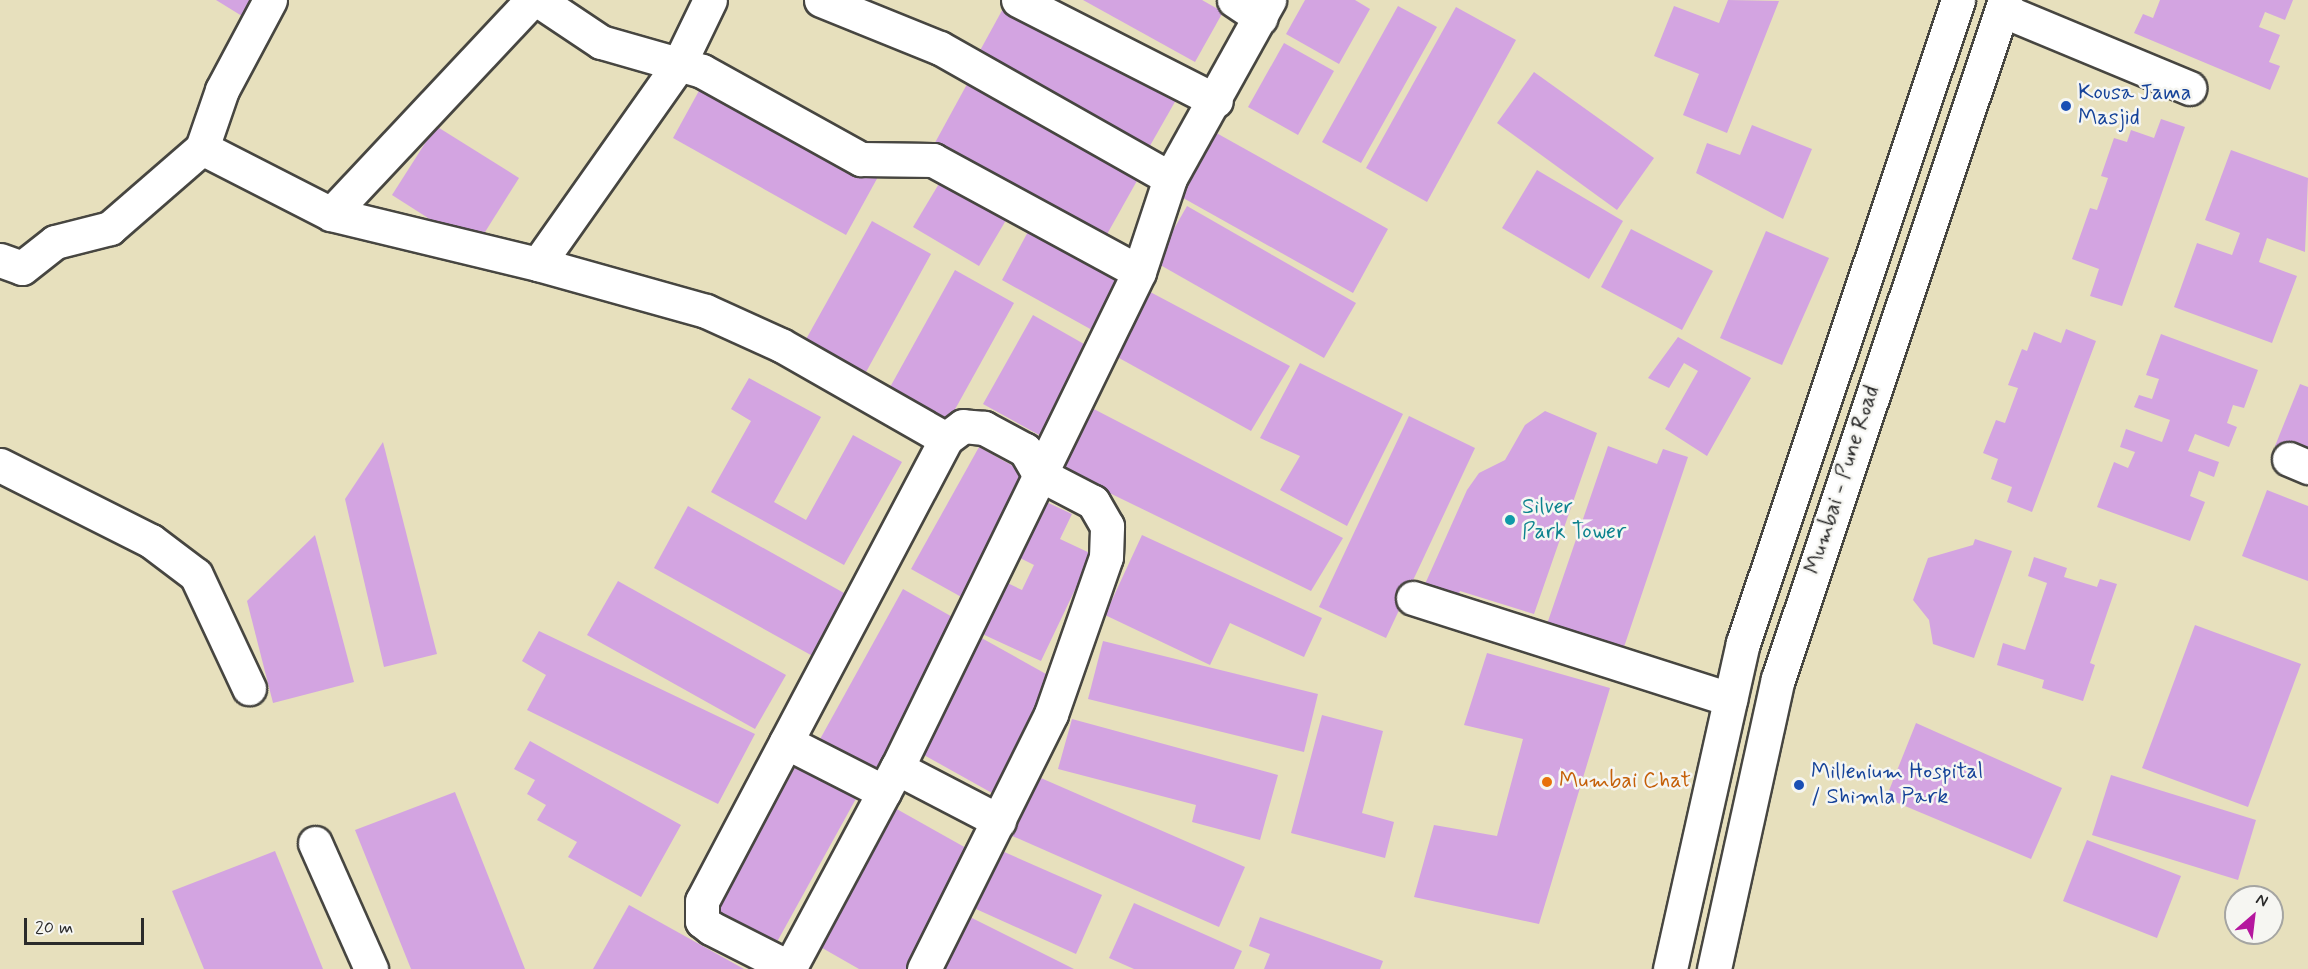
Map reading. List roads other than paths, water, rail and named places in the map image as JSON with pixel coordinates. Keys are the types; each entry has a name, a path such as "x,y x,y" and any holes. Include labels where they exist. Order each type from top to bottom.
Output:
{"street":[{"path":"0,260 22,268 55,242 110,228 202,148 222,90 270,0"},
{"path":"331,214 531,0"},
{"path":"538,0 601,42 702,71 861,159 933,160 1139,272"},
{"path":"538,264 679,64 710,0"},
{"path":"821,0 940,48 1170,178"},
{"path":"1018,0 1216,101"},
{"path":"924,969 1051,714 1106,557 1107,526 1093,502 1039,474 1025,450 984,428 963,426 946,439 702,901 702,921 711,928 789,968 890,780 1039,474 1139,272 1170,178 1216,101 1265,9 1234,0"},
{"name":"Mumbai - Pune Road","path":"1670,969 1730,699 1804,453 1958,0"},
{"path":"2004,5 2189,88"},
{"name":"Mumbai - Pune Road","path":"1714,969 1778,678 2004,5"},
{"path":"202,148 331,214 538,264 706,311 781,345 946,439"},
{"path":"0,465 151,541 189,569 249,687"},
{"path":"1413,598 1730,699"},
{"path":"786,742 999,821"},
{"path":"315,843 371,969"}],"place":[{"name":"Kousa Jama Masjid","path":"2066,106"},
{"name":"Silver Park Tower","path":"1510,520"},
{"name":"Mumbai Chat","path":"1547,782"},
{"name":"Millenium Hospital / Shimla Park","path":"1799,785"}]}
